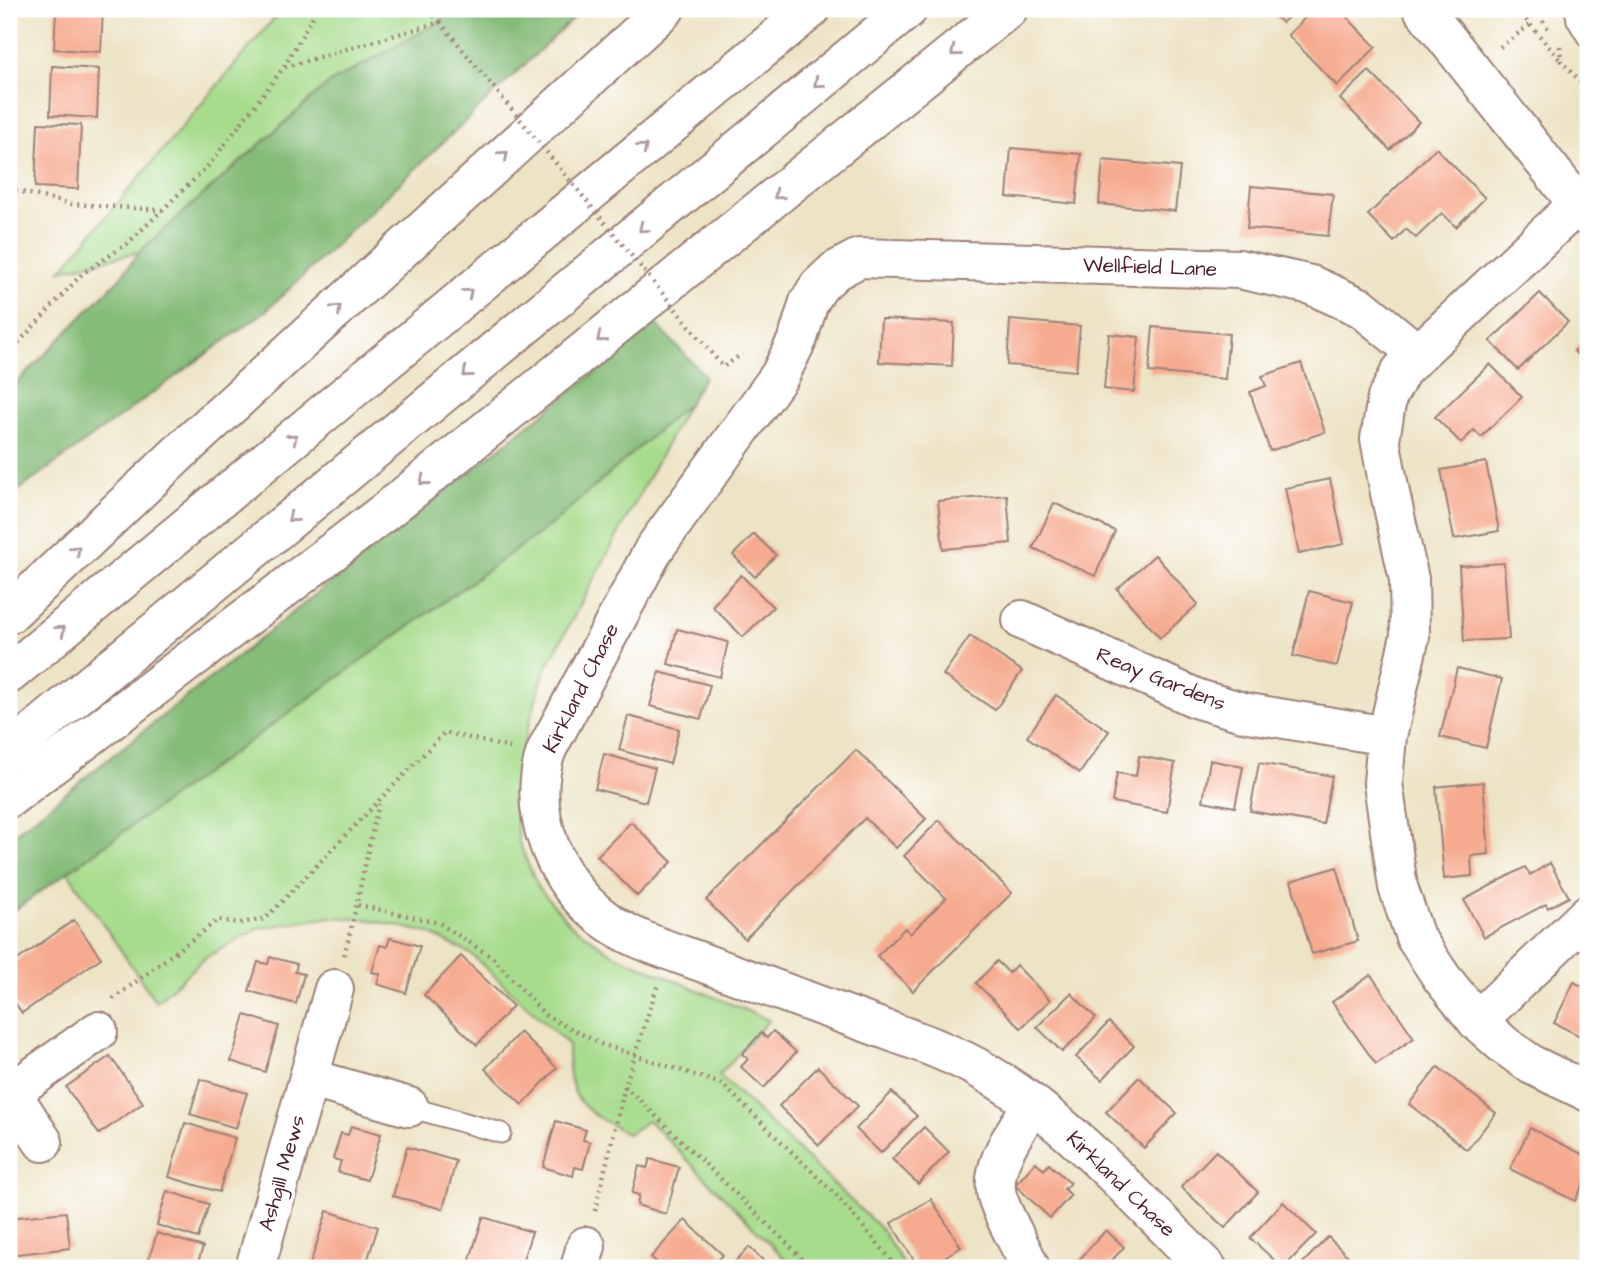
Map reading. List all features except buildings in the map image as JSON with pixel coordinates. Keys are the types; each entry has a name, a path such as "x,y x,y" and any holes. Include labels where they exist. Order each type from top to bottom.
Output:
{"main road":[{"path":"9,614 181,451 665,9"},
{"path":"9,674 811,9"},
{"path":"9,752 908,9"},
{"path":"9,798 386,511 1008,9"},
{"path":"1423,9 1585,209 1418,354 1401,371 1387,398 1380,439 1409,579 1410,636 1387,736 1383,783 1388,833 1398,887 1415,937 1442,978 1477,1021 1504,1045 1532,1065 1588,1092"},
{"name":"Wellfield Lane","path":"859,258 1239,269 1311,285 1362,308 1418,354"},
{"name":"Kirkland Chase","path":"859,258 835,271 819,286 809,302 798,338 780,375 654,549 555,734 544,757 541,780 543,825 551,850 562,874 577,896 625,932 939,1049 985,1072 1056,1121 1207,1268"},
{"name":"Reay Gardens","path":"1022,620 1198,699 1242,712 1387,736"},
{"path":"1477,1021 1588,914"},
{"name":"Ashgill Mews","path":"255,1268 334,989"},
{"path":"43,1142 10,1093 98,1031"},
{"path":"309,1078 409,1107"},
{"path":"1030,1268 997,1197 995,1176 1002,1157 1032,1104"}],"lane":[{"path":"1575,9 1577,20 1588,38"},
{"path":"409,1107 502,1133"}],"path":[{"path":"9,353 82,274 127,244 209,165 284,67 317,9"},
{"path":"427,9 723,368 742,354"},
{"path":"1517,9 1560,61"},
{"path":"284,67 439,22"},
{"path":"9,188 72,204 163,210"},
{"path":"98,1031 89,1018 218,920 240,923 265,919 445,732 544,757"},
{"path":"334,989 358,905 363,868 380,801"},
{"path":"358,905 439,923 494,958 546,1016 601,1044 722,1084 836,1195 896,1268"},
{"path":"583,1257 625,1086 648,1011 671,951"},
{"path":"625,1086 794,1250 807,1268"}],"green space":[{"path":"282,9 448,9 440,22 328,84 139,252 61,270"},
{"path":"448,9 583,9 267,310 9,497 9,391 121,277 139,252 328,84 439,22"},
{"path":"656,324 705,376 688,404 553,523 9,914 9,838"},
{"path":"688,404 544,672 524,741 514,805 519,843 538,887 571,925 615,955 769,1020 719,1075 882,1230 906,1268 794,1268 648,1120 628,1134 587,1109 574,1091 570,1078 568,1044 471,954 429,933 371,920 332,917 259,928 206,957 156,1002 67,871 553,523"}]}
